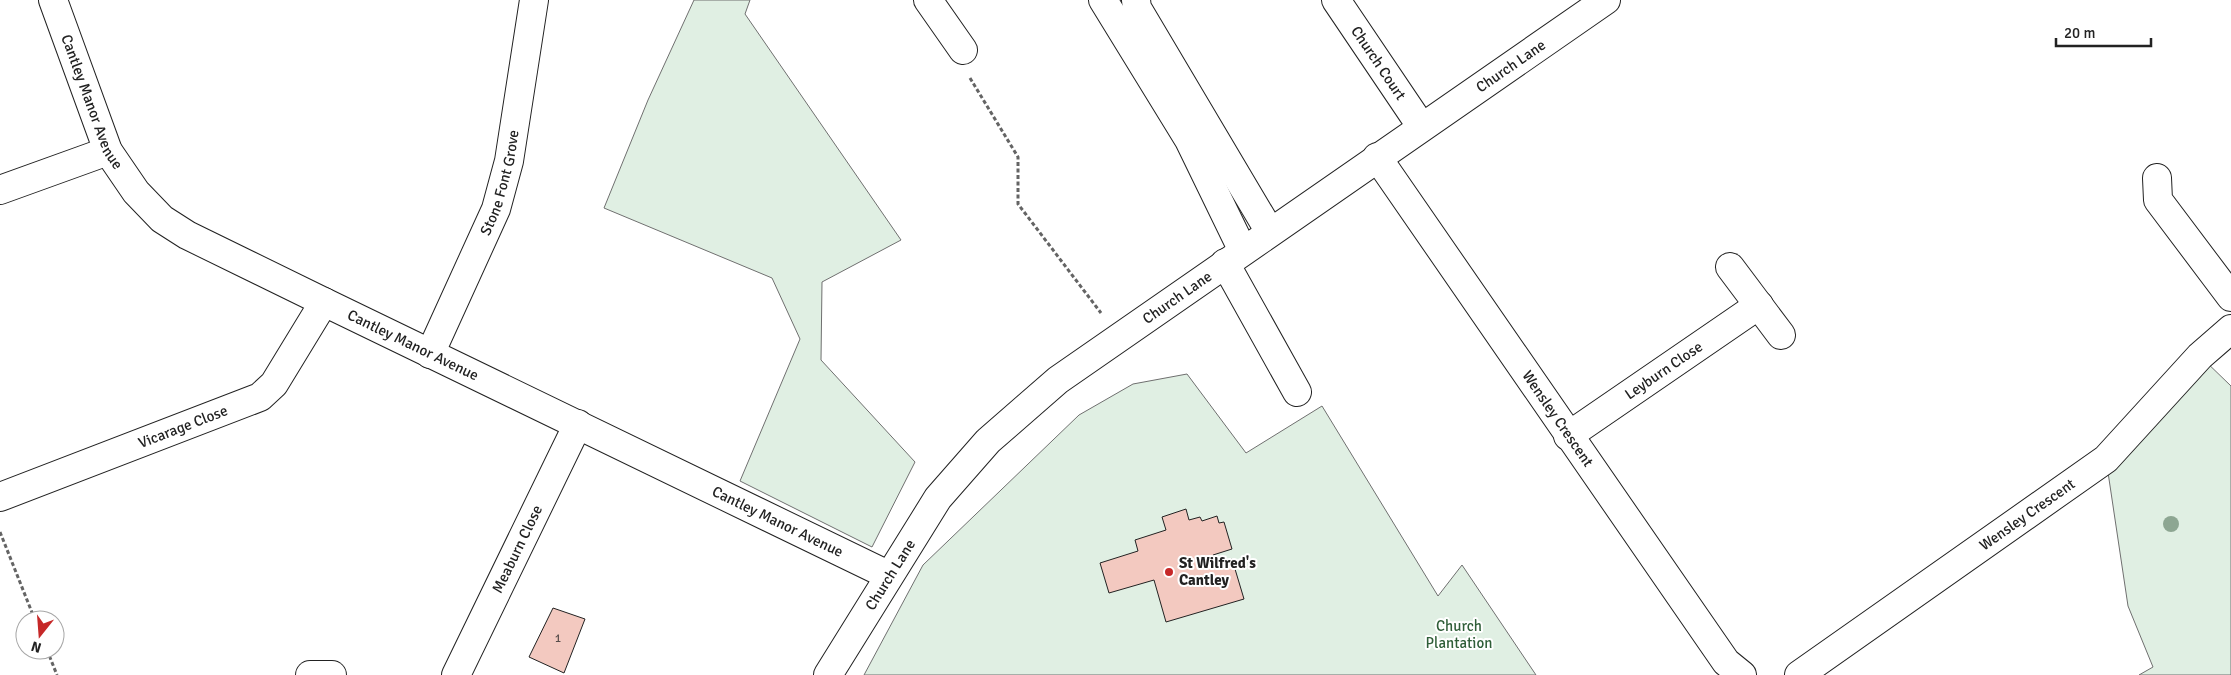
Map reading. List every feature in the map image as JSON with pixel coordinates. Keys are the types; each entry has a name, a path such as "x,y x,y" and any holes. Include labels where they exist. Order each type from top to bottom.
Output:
{"street":[{"name":"Cantley Manor Avenue","path":"53,0 108,151 136,192 162,219 188,235 430,354 888,574"},
{"name":"Stone Font Grove","path":"430,354 496,209 509,161 534,0"},
{"path":"928,0 963,50"},
{"path":"1103,0 1189,140 1234,257 1297,392"},
{"path":"1136,0 1137,8 1270,232"},
{"name":"Church Court","path":"1336,0 1421,126"},
{"name":"Church Lane","path":"828,675 888,574 938,498 988,441 1058,380 1421,126 1606,0"},
{"path":"0,190 108,151"},
{"name":"Wensley Crescent","path":"1377,157 1726,662 1742,675"},
{"path":"2157,178 2158,200 2231,297"},
{"path":"1730,267 1781,336"},
{"name":"Vicarage Close","path":"0,497 260,397 274,384 324,302"},
{"name":"Leyburn Close","path":"1568,436 1759,305"},
{"name":"Wensley Crescent","path":"1799,675 2106,459 2200,356 2231,329"},
{"name":"Meaburn Close","path":"456,675 578,424"},
{"path":"310,675 332,675"}],"path":[{"path":"963,50 962,66 1018,157 1018,204 1119,337"},
{"path":"0,532 31,610"},
{"path":"51,660 57,675"}],"green space":[{"path":"694,0 750,0 745,14 901,240 822,282 821,360 915,462 872,547 740,481 800,339 772,278 604,208 648,100"},
{"path":"2200,356 2231,386 2231,675 2139,675 2153,667 2128,606 2106,459"},
{"name":"Church Plantation","path":"1187,374 1246,453 1322,406 1438,596 1462,565 1536,675 864,675 923,565 1079,415 1133,384"}],"building":[{"name":"St Wilfred's Cantley","path":"1186,509 1189,520 1200,517 1202,521 1217,516 1219,523 1224,522 1232,549 1213,555 1216,564 1232,559 1244,599 1166,622 1154,580 1109,593 1100,563 1138,551 1135,540 1166,530 1162,517"},
{"path":"553,608 585,619 564,673 529,657"}],"place":[{"name":"St Wilfred's Cantley","path":"1169,572"}]}
